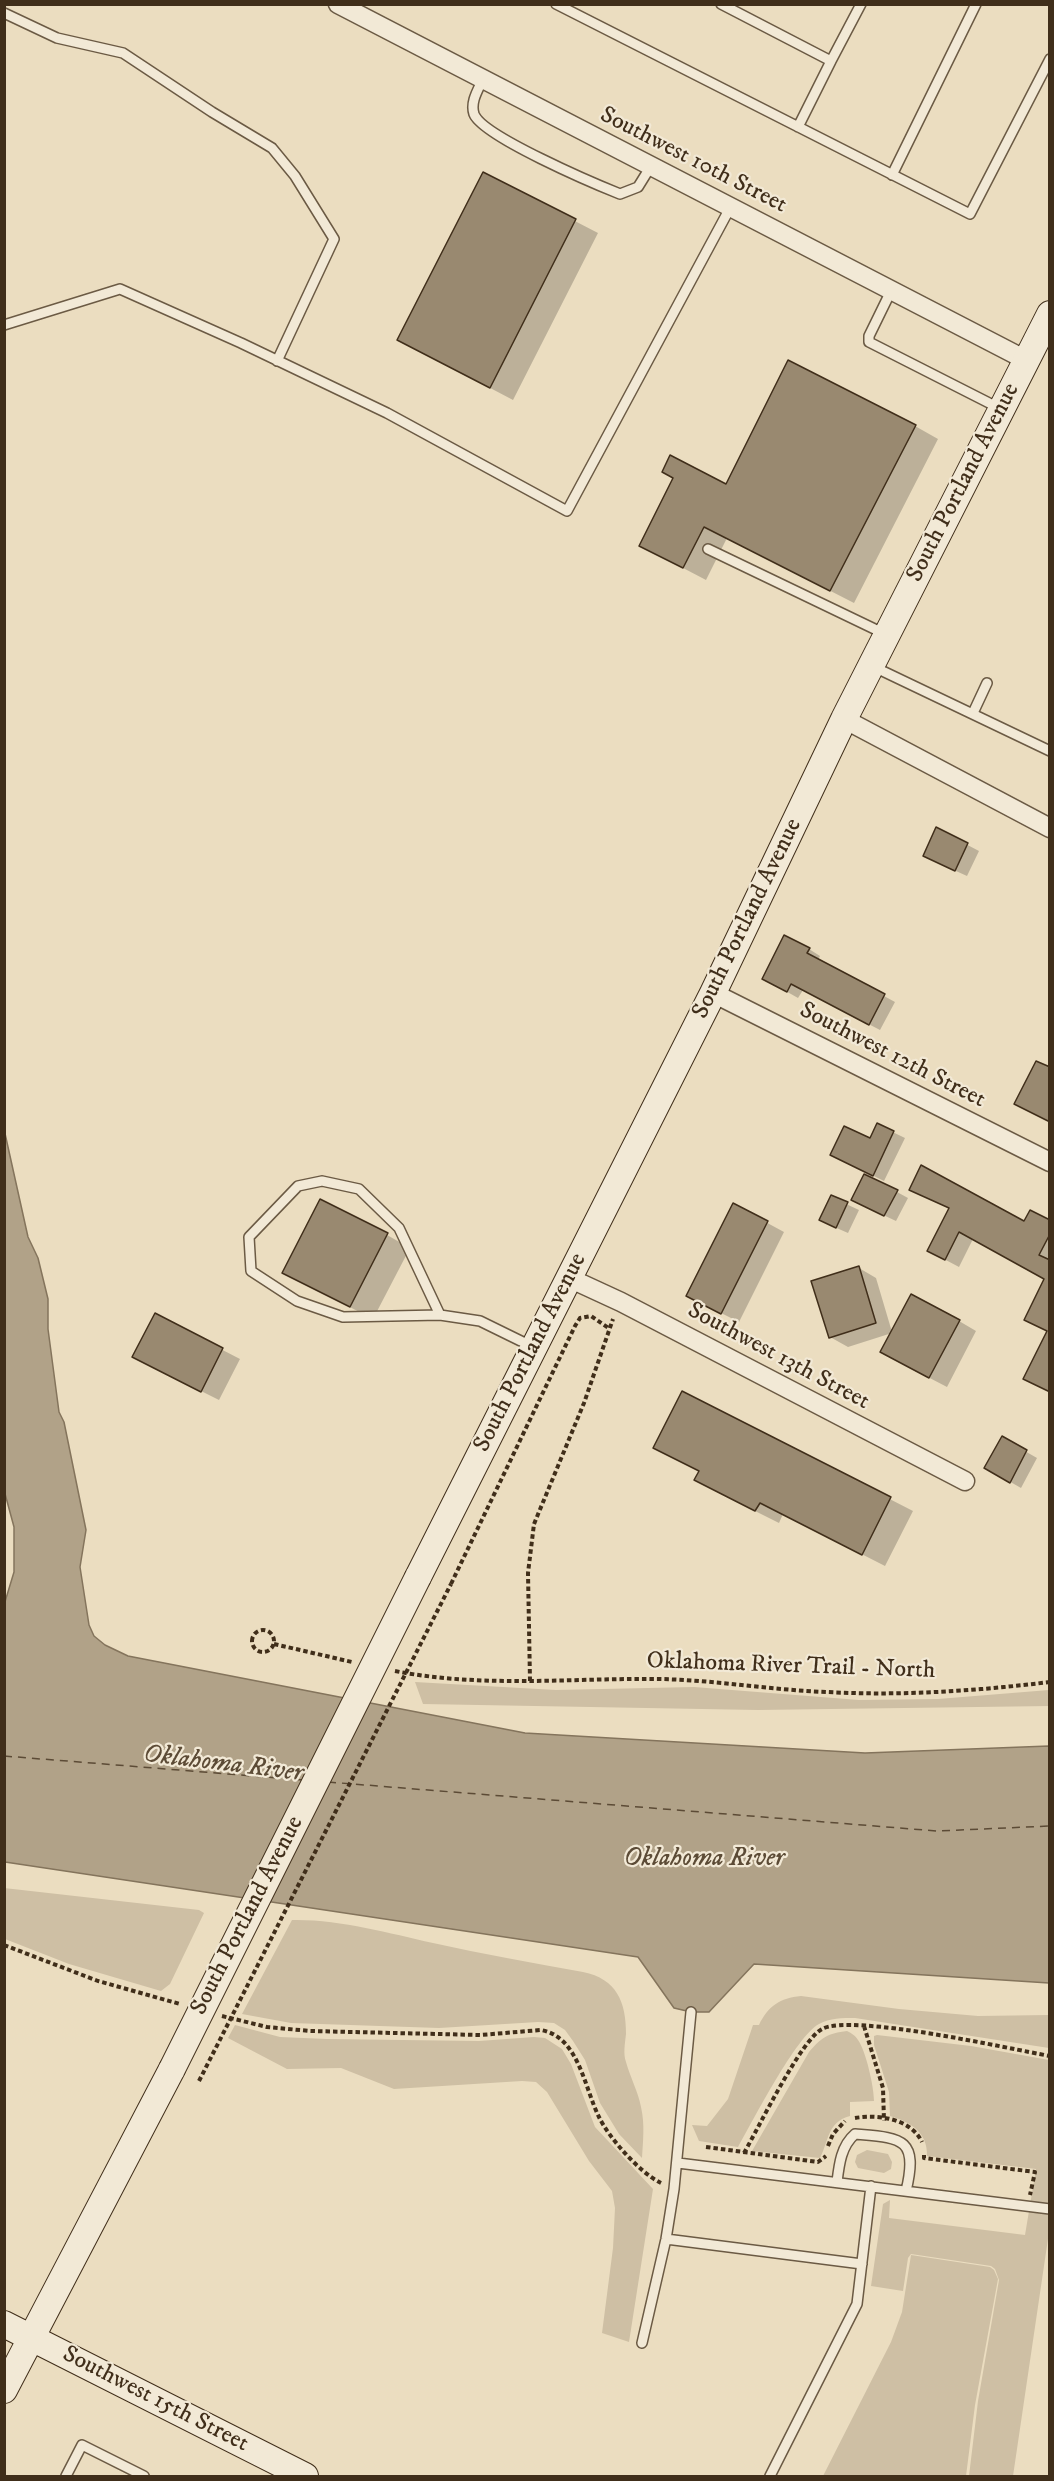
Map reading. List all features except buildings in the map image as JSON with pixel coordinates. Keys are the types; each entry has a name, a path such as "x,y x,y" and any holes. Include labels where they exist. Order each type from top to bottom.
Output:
{"main road":[{"name":"South Portland Avenue","path":"4,2390 172,2069 713,993 844,719 1026,360 1047,323"},
{"name":"Southwest 15th Street","path":"4,2324 305,2476"}],"street":[{"name":"Southwest 10th Street","path":"338,4 1026,360"},
{"path":"844,719 1050,828"},
{"name":"Southwest 12th Street","path":"713,993 1050,1162"},
{"name":"Southwest 13th Street","path":"569,1278 621,1302 964,1481"}],"lane":[{"path":"556,4 970,214 1050,58"},
{"path":"721,4 831,62"},
{"path":"798,128 861,4"},
{"path":"892,175 976,4"},
{"path":"4,13 57,38 123,53 272,148 295,176 333,239 277,361"},
{"path":"483,79 472,105 475,117 491,132 591,183 620,194 638,187 651,166"},
{"path":"4,325 120,289 387,413 567,511 730,208"},
{"path":"891,291 869,336 869,342 1001,409"},
{"path":"708,549 887,635"},
{"path":"872,666 1050,751"},
{"path":"973,713 987,683"},
{"path":"440,1315 399,1228 359,1189 322,1181 298,1186 249,1237 251,1271 297,1301 343,1317 440,1315 480,1321 534,1347"},
{"path":"642,2343 666,2239 678,2163 691,2012"},
{"path":"837,2182 843,2148 848,2139 855,2134 894,2137 909,2150 911,2159 906,2191"},
{"path":"678,2163 1050,2209"},
{"path":"770,2476 857,2304 871,2186"},
{"path":"666,2239 862,2264"},
{"path":"66,2476 82,2445 144,2476"}],"path":[{"path":"531,1681 528,1573 534,1524 584,1403 621,1302"},
{"path":"199,2080 451,1584 575,1326 580,1318 591,1316 610,1329"},
{"path":"265,1630 272,1635 274,1644 270,1650 260,1652 254,1648 252,1640 258,1631 265,1630"},
{"path":"274,1644 359,1663"},
{"name":"Oklahoma River Trail - North","path":"391,1670 442,1678 531,1681 669,1680 859,1693 983,1690 1050,1682"},
{"path":"4,1945 98,1981 187,2006"},
{"path":"218,2015 267,2027 310,2031 463,2035 541,2030 552,2032 568,2045 600,2119 613,2138 653,2179 674,2189"},
{"path":"735,2170 795,2063 814,2036 822,2029 833,2025 864,2026 944,2036 1050,2055"},
{"path":"864,2026 883,2088 884,2116 881,2136"}],"shaded area":[{"path":"415,1682 556,1690 694,1687 859,1700 938,1699 1049,1690 1050,1706 758,1710 423,1704"},
{"path":"4,1888 199,1910 204,1913 170,1984 161,1991 69,1964 5,1939"},
{"path":"292,1920 363,1927 470,1951 583,1972 604,1980 617,1994 624,2012 625,2059 642,2113 642,2158 619,2134 600,2103 585,2060 565,2030 554,2023 439,2028 291,2023 242,2014"},
{"path":"801,1996 899,2009 978,2016 1049,2015 1049,2048 855,2018 827,2021 819,2024 810,2032 787,2061 738,2147 699,2141 692,2125 707,2126 728,2099 753,2025 759,2025 766,2013 776,2004"},
{"path":"235,2025 280,2037 327,2039 479,2041 534,2037 545,2038 562,2049 571,2064 595,2127 653,2189 629,2342 602,2333 613,2248 615,2208 612,2191 589,2161 547,2092 536,2082 394,2089 341,2068 287,2069 228,2038"},
{"path":"847,2031 857,2038 864,2052 874,2101 850,2102 850,2116 842,2119 833,2127 820,2158 752,2151 809,2052 825,2037"},
{"path":"874,2036 971,2046 1049,2060 1049,2232 1013,2476 969,2476 978,2401 999,2280 995,2269 991,2266 911,2254 908,2258 903,2291 871,2286 883,2204 890,2200 889,2218 1025,2235 1036,2169 927,2156 927,2148 921,2134 911,2125 890,2116 889,2092 874,2045"},
{"path":"867,2150 888,2154 892,2162 891,2169 884,2173 858,2168 855,2162 857,2155"},
{"path":"911,2255 990,2267 998,2279 975,2405 966,2476 823,2476 891,2342 902,2312"}],"water":[{"name":"Oklahoma River","path":"4,1129 28,1237 38,1258 48,1299 48,1329 59,1412 64,1422 86,1530 80,1567 89,1625 94,1636 105,1645 128,1656 525,1733 865,1753 1049,1746 1049,1983 754,1964 709,2012 691,2012 674,2008 638,1957 5,1862 4,1605 14,1572 14,1527 4,1490"}],"ferry route":[{"path":"4,1756 303,1780"},
{"path":"328,1782 937,1831 1050,1826"}]}
